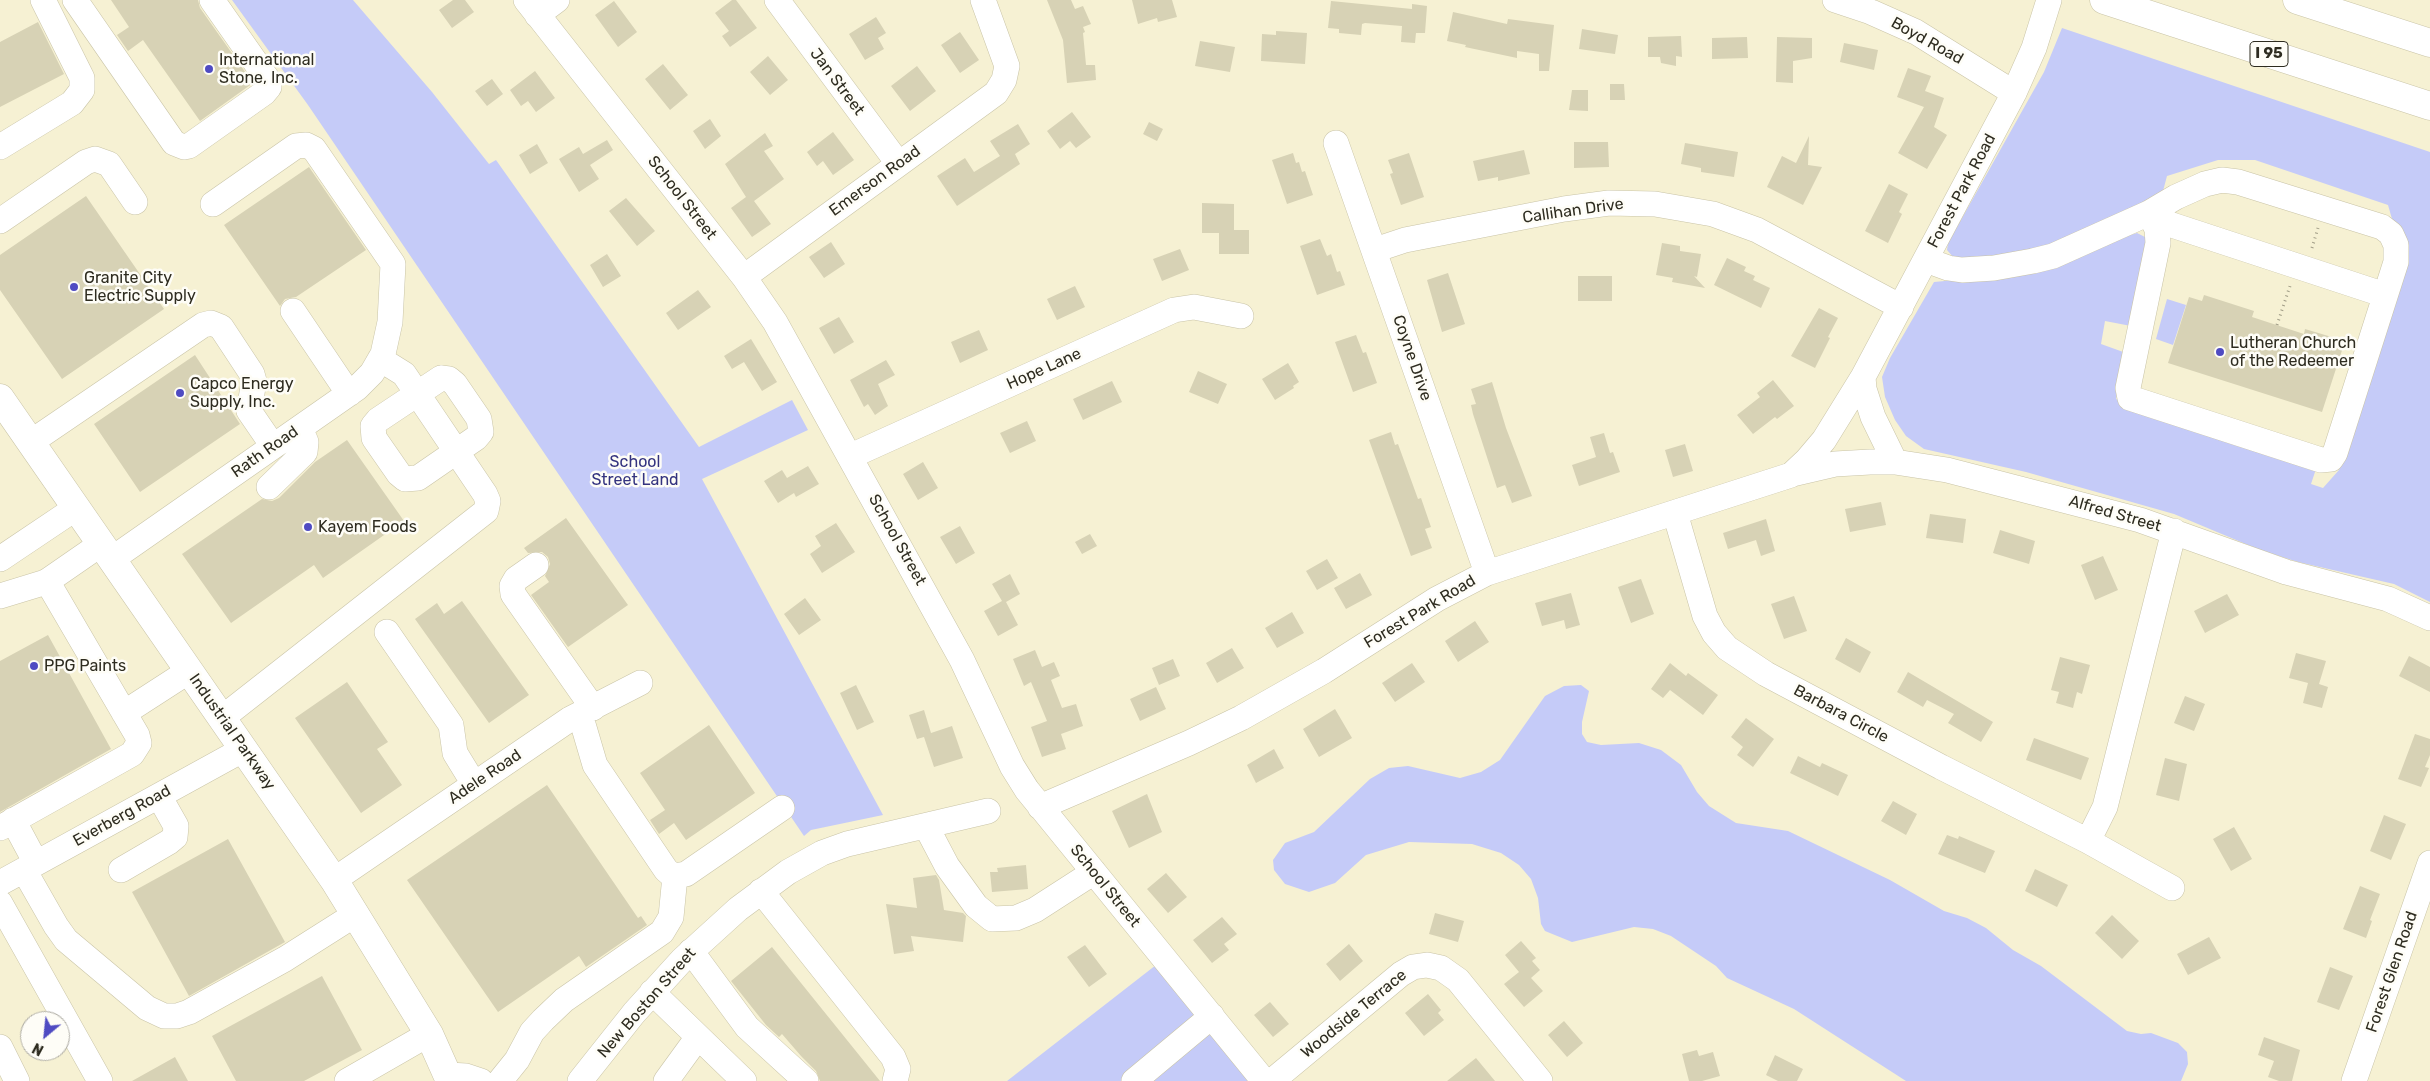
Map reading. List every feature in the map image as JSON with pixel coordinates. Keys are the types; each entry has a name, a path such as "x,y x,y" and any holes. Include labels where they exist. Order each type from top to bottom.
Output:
{"main road":[{"path":"2297,0 2430,44"},
{"name":"I 95","path":"2106,1 2430,106"},
{"name":"Industrial Parkway","path":"0,398 334,880 430,1034 449,1078"}],"street":[{"path":"0,146 72,103 82,90 82,78 43,0"},
{"path":"75,0 176,144 184,147 190,146 264,93 269,87 267,78 212,0"},
{"path":"531,7 557,0"},
{"name":"Jan Street","path":"776,0 898,163"},
{"name":"Emerson Road","path":"744,277 898,163 987,102 1003,84 1007,70 1006,61 984,0"},
{"name":"Boyd Road","path":"1835,0 1880,16 1916,32 2014,93"},
{"name":"Forest Park Road","path":"1040,807 1241,718 1324,671 1437,599 1487,573 1791,475 1818,447 1863,377 2014,93 2030,57 2049,0"},
{"name":"School Street","path":"531,7 744,277 792,350 962,660 1012,766 1040,807 1212,1016 1258,1078"},
{"name":"Coyne Drive","path":"1336,142 1487,573"},
{"name":"Rath Road","path":"0,596 48,581 106,551 273,446 349,394 368,377 380,359 390,322 393,264 311,147 304,144 296,146 212,204"},
{"path":"0,221 86,162 95,159 109,164 135,202"},
{"path":"1926,260 1962,270 2025,263 2053,256 2149,213 2176,197 2205,184 2222,180 2232,180 2376,224 2391,234 2396,245 2397,256 2335,453 2327,461 2130,398 2128,388 2158,243 2157,229 2149,213"},
{"name":"Callihan Drive","path":"1374,250 1405,240 1571,208 1609,203 1655,204 1706,213 1743,224 1792,247 1901,307"},
{"path":"2149,213 2172,225 2385,295"},
{"name":"Hope Lane","path":"851,456 1174,310 1194,307 1241,316"},
{"path":"292,312 349,394"},
{"path":"31,442 203,325 211,323 221,327 252,374 254,381 249,411 273,446"},
{"path":"222,718 483,515 488,505 487,498 400,370 380,359"},
{"path":"1863,377 1864,389 1873,417 1895,462"},
{"path":"449,378 480,419 482,427 480,434 456,452 418,478 408,480 399,474 374,438 372,431 376,421 438,379 449,378"},
{"path":"269,487 305,452 306,442 300,428"},
{"name":"Alfred Street","path":"1791,475 1836,464 1895,462 1940,469 2084,504 2174,532 2286,572 2388,599 2430,618"},
{"path":"0,559 76,508"},
{"name":"Barbara Circle","path":"1675,513 1705,616 1717,637 1732,652 1756,668 1819,702 2088,841 2172,888"},
{"path":"2088,841 2105,807 2174,532"},
{"path":"536,565 516,579 512,586 513,594 586,711 595,765 666,870 675,876 684,875 782,808"},
{"path":"48,581 139,740 134,752 6,824 30,867 59,931 66,940 146,1008 164,1016 177,1016 189,1012 285,959 356,914"},
{"path":"387,632 451,725 455,753 474,784"},
{"path":"124,713 190,671"},
{"name":"Adele Road","path":"334,880 474,784 586,711 640,682"},
{"name":"Everberg Road","path":"0,884 244,749"},
{"path":"121,870 175,837 176,826 159,796"},
{"name":"New Boston Street","path":"580,1081 652,992 691,951 761,891 813,858 847,844 988,811"},
{"path":"926,826 947,866 976,906 992,919 1016,918 1035,910 1094,872"},
{"name":"Forest Glen Road","path":"2354,1081 2422,913 2430,863"},
{"path":"500,1081 517,1060 532,1032 542,1020 564,1000 662,932 671,917 675,876"},
{"path":"761,891 893,1057 898,1069 895,1081"},
{"path":"0,903 100,1081"},
{"path":"691,951 747,1027 806,1081"},
{"name":"Woodside Terrace","path":"1258,1078 1401,974 1413,967 1427,965 1448,971 1458,980 1540,1081"},
{"path":"652,992 744,1081"},
{"path":"1134,1081 1212,1016"},
{"path":"346,1081 430,1034"},
{"path":"666,1081 698,1037"},
{"path":"0,1047 18,1081"},
{"name":"Industrial Parkway","path":"449,1078 466,1076 482,1081"}],"path":[{"path":"2277,325 2325,209"}],"green space":[{"name":"School Street Land","path":"232,0 353,0 432,92 489,164 496,160 699,447 792,400 808,430 702,479 883,815 811,830 804,836 308,105"},
{"path":"2062,28 2430,152 2430,602 2394,584 2298,562 2260,550 2174,514 2026,472 1924,449 1906,436 1895,420 1885,397 1882,377 1890,358 1934,282 1988,277 2137,233 2147,238 2131,326 2105,321 2101,344 2126,353 2116,399 2316,469 2311,484 2323,488 2339,470 2408,258 2407,241 2392,219 2388,205 2255,160 2218,160 2167,176 2163,191 2153,200 2043,248 1983,258 1953,257 1947,250 1948,243 2044,72"},
{"path":"2167,299 2186,305 2173,345 2156,339"},
{"path":"1581,685 1589,691 1582,722 1582,734 1587,742 1601,745 1639,743 1661,750 1681,765 1697,792 1709,806 1736,823 1788,831 1890,880 1944,911 1967,918 1986,928 2013,950 2041,966 2127,1031 2141,1034 2151,1033 2178,1043 2187,1052 2188,1064 2181,1081 1906,1081 1794,1009 1727,978 1716,966 1671,936 1653,929 1634,927 1572,942 1545,931 1541,924 1538,898 1531,879 1519,865 1501,853 1472,844 1409,842 1366,855 1335,883 1309,892 1285,884 1274,870 1273,860 1285,843 1314,832 1370,779 1389,768 1408,766 1460,778 1481,772 1500,760 1545,696 1564,686"},
{"path":"1156,965 1248,1081 1007,1081"}],"building":[{"name":"International Stone, Inc.","path":"111,0 198,0 200,8 253,83 200,121 143,40 128,51 117,35 129,27"},
{"path":"453,0 465,0 474,12 452,28 439,10"},
{"path":"732,0 736,0 757,28 730,47 722,36 729,31 715,13"},
{"path":"1047,0 1071,0 1075,9 1083,6 1091,24 1083,27 1085,32 1083,33 1086,65 1095,65 1096,80 1067,83 1063,40"},
{"path":"1132,0 1172,0 1177,17 1158,22 1157,18 1138,24"},
{"path":"614,1 637,32 618,47 595,15"},
{"path":"1331,1 1412,9 1412,4 1427,6 1425,33 1416,33 1415,43 1401,42 1402,26 1365,23 1362,24 1361,35 1339,33 1339,29 1328,28"},
{"path":"1453,12 1507,24 1508,19 1554,25 1549,71 1539,71 1539,54 1517,51 1517,58 1465,47 1466,45 1447,41"},
{"path":"876,17 886,33 878,38 884,49 865,60 849,34"},
{"path":"38,22 64,74 0,107 0,42"},
{"path":"1582,29 1618,35 1615,54 1579,49"},
{"path":"1276,31 1307,33 1305,64 1261,61 1262,34 1276,35"},
{"path":"960,32 979,60 960,73 941,45"},
{"path":"1681,36 1682,57 1676,56 1676,66 1661,63 1660,57 1648,57 1648,37"},
{"path":"1747,37 1748,58 1712,59 1712,38"},
{"path":"1777,37 1812,38 1812,58 1793,61 1793,83 1776,82"},
{"path":"1200,41 1235,47 1230,72 1195,66"},
{"path":"1844,43 1878,50 1874,70 1840,62"},
{"path":"768,56 788,80 770,95 750,72"},
{"path":"663,64 688,95 670,110 645,79"},
{"path":"917,66 936,91 910,111 891,86"},
{"path":"1908,68 1931,76 1925,91 1944,98 1934,127 1947,135 1927,169 1898,153 1924,107 1897,97"},
{"path":"535,71 555,98 536,112 528,101 521,106 510,90"},
{"path":"492,79 503,94 487,106 475,91"},
{"path":"1610,84 1624,84 1625,100 1610,100"},
{"path":"1572,90 1588,90 1588,111 1569,110"},
{"path":"1072,112 1091,137 1076,148 1070,141 1060,149 1047,131"},
{"path":"710,119 721,136 705,149 693,131"},
{"path":"1149,122 1163,129 1157,141 1143,134"},
{"path":"1018,124 1030,144 1015,154 1020,164 957,206 937,176 965,158 974,172 1000,156 990,141"},
{"path":"833,132 854,160 833,175 823,161 817,166 807,152"},
{"path":"765,133 773,146 764,151 784,179 754,201 771,224 752,237 731,208 746,197 725,164"},
{"path":"1809,136 1808,165 1822,167 1803,205 1767,187 1782,156 1796,163"},
{"path":"607,140 613,150 590,165 599,179 579,192 559,159 579,147 583,154"},
{"path":"1574,142 1608,142 1609,167 1574,168"},
{"path":"1685,143 1738,152 1734,177 1701,172 1701,168 1681,164"},
{"path":"537,144 548,163 530,174 519,155"},
{"path":"1524,150 1530,174 1498,181 1498,177 1478,181 1473,161"},
{"path":"1293,153 1296,163 1299,162 1302,172 1305,171 1313,195 1287,204 1272,160"},
{"path":"1409,153 1424,197 1401,205 1390,174 1393,173 1388,160"},
{"path":"309,167 366,250 296,297 285,299 280,306 224,225"},
{"path":"1889,184 1908,194 1899,212 1902,214 1888,243 1865,231"},
{"path":"86,196 164,309 62,379 0,290 0,255"},
{"path":"626,198 655,231 637,246 609,211"},
{"path":"1202,203 1234,204 1234,230 1249,230 1249,254 1219,254 1219,233 1202,233"},
{"path":"1320,239 1327,256 1331,254 1337,272 1340,271 1345,285 1317,295 1300,246"},
{"path":"831,242 845,264 824,278 809,257"},
{"path":"1662,243 1680,246 1680,251 1701,254 1697,277 1694,276 1705,288 1672,282 1673,278 1656,275"},
{"path":"1180,249 1189,270 1162,281 1153,259"},
{"path":"607,254 621,276 603,287 590,265"},
{"path":"1727,258 1746,267 1744,271 1755,276 1753,280 1770,288 1761,308 1714,285"},
{"path":"1448,273 1465,324 1442,332 1427,280"},
{"path":"1578,276 1612,276 1612,301 1578,301"},
{"path":"1075,286 1085,307 1057,320 1047,299"},
{"path":"698,290 711,307 678,330 666,313"},
{"name":"Lutheran Church of the Redeemer","path":"2204,295 2254,311 2252,317 2304,334 2305,329 2345,341 2322,412 2168,363 2189,297 2202,301"},
{"path":"1819,308 1838,318 1815,368 1791,356"},
{"path":"839,317 854,342 834,354 819,328"},
{"path":"979,330 988,350 960,363 951,342"},
{"path":"1356,335 1363,353 1366,352 1377,383 1353,392 1335,342"},
{"path":"751,339 777,382 762,391 744,362 732,369 724,356"},
{"name":"Capco Energy Supply, Inc.","path":"195,355 240,424 140,492 94,424"},
{"path":"886,360 895,375 878,384 888,406 875,415 868,404 864,407 850,380"},
{"path":"1288,363 1299,382 1293,386 1294,388 1275,400 1262,379"},
{"path":"1198,371 1227,384 1218,404 1189,392"},
{"path":"1773,380 1794,406 1777,419 1775,417 1753,434 1737,415 1760,397 1757,393"},
{"path":"1112,381 1122,402 1083,420 1073,399"},
{"path":"1492,382 1506,428 1532,496 1512,503 1505,485 1497,488 1471,405 1476,404 1471,389"},
{"path":"1027,421 1036,441 1010,453 1000,433"},
{"path":"1391,432 1395,445 1398,444 1418,499 1421,498 1431,527 1425,529 1432,548 1411,556 1369,440"},
{"path":"1604,433 1610,453 1613,452 1620,472 1579,486 1572,465 1596,457 1590,437"},
{"name":"Kayem Foods","path":"347,440 404,521 323,578 314,565 231,623 182,554 262,499 272,501 279,498 315,462"},
{"path":"1685,444 1693,471 1673,477 1665,450"},
{"path":"923,462 938,488 918,500 903,474"},
{"path":"808,466 819,484 796,497 794,493 778,503 764,481 782,470 787,478"},
{"path":"1881,502 1886,525 1850,532 1845,509"},
{"path":"1930,514 1966,519 1963,543 1926,538"},
{"path":"566,518 628,605 568,647 531,595 549,582 545,576 550,564 548,557 542,552 528,553 524,548"},
{"path":"1766,519 1775,551 1761,556 1756,540 1728,549 1723,533"},
{"path":"836,523 855,552 822,573 810,554 821,546 815,536"},
{"path":"960,526 975,553 956,564 940,537"},
{"path":"2000,530 2035,541 2029,564 1993,553"},
{"path":"1090,534 1097,546 1082,554 1075,542"},
{"path":"2103,556 2118,590 2095,600 2081,565"},
{"path":"1327,559 1338,578 1317,590 1306,571"},
{"path":"1360,573 1372,595 1346,609 1334,588"},
{"path":"1010,574 1020,594 1006,602 1018,625 998,636 984,611 1002,601 992,584"},
{"path":"1641,579 1654,614 1631,623 1618,587"},
{"path":"1571,593 1580,625 1566,629 1564,620 1542,626 1535,603"},
{"path":"2227,594 2239,615 2205,633 2194,611"},
{"path":"1794,596 1807,631 1784,639 1771,604"},
{"path":"805,598 821,620 799,635 784,614"},
{"path":"462,601 529,695 489,723 415,619 437,603 444,614"},
{"path":"1292,612 1304,633 1277,648 1265,628"},
{"path":"1475,621 1489,642 1458,662 1445,641"},
{"path":"48,635 111,749 0,812 0,661"},
{"path":"1846,638 1871,652 1860,673 1835,659"},
{"path":"1232,648 1244,668 1217,683 1206,663"},
{"path":"1035,650 1042,667 1054,662 1060,676 1051,680 1062,708 1076,704 1083,726 1061,734 1066,749 1042,757 1031,727 1047,721 1031,682 1024,686 1013,659"},
{"path":"2296,653 2326,661 2319,684 2328,687 2322,708 2303,703 2308,683 2289,678"},
{"path":"2409,656 2430,667 2430,692 2399,676"},
{"path":"2060,657 2090,665 2082,694 2077,692 2073,708 2056,703 2059,692 2051,690"},
{"path":"1173,659 1180,676 1159,685 1152,668"},
{"path":"1412,663 1425,682 1395,702 1382,683"},
{"path":"1670,663 1686,676 1688,673 1718,695 1703,715 1670,690 1663,698 1651,689"},
{"path":"1908,672 1993,722 1981,742 1948,723 1954,714 1927,700 1923,707 1897,692"},
{"path":"347,682 388,742 377,749 402,785 361,813 295,718"},
{"path":"856,685 874,722 857,730 840,693"},
{"path":"1156,687 1166,709 1140,721 1130,699"},
{"path":"2185,696 2205,704 2194,731 2174,723"},
{"path":"1335,709 1352,738 1319,757 1303,729"},
{"path":"924,710 931,733 952,726 963,758 934,767 924,737 917,739 909,715"},
{"path":"1746,718 1774,739 1753,767 1737,755 1743,747 1731,737"},
{"path":"709,725 755,793 686,840 674,823 659,834 650,820 665,810 640,773"},
{"path":"2415,734 2430,739 2430,755 2425,767 2429,768 2421,787 2398,779"},
{"path":"2034,738 2089,758 2081,780 2026,760"},
{"path":"1274,749 1284,768 1256,783 1247,765"},
{"path":"1798,756 1820,767 1822,763 1848,775 1838,796 1790,773"},
{"path":"2165,758 2187,764 2179,801 2156,795"},
{"path":"547,785 638,918 641,916 647,925 586,967 579,956 498,1012 407,880"},
{"path":"1147,794 1162,832 1129,848 1112,811"},
{"path":"1893,801 1917,814 1906,835 1881,821"},
{"path":"2384,815 2406,824 2391,860 2370,851"},
{"path":"2234,827 2252,859 2231,871 2213,839"},
{"path":"1947,835 1958,839 1959,836 1995,851 1985,873 1938,854"},
{"path":"228,839 285,942 189,996 132,892"},
{"path":"1026,865 1028,889 992,892 990,872 998,872 997,868"},
{"path":"2035,869 2068,885 2057,907 2025,891"},
{"path":"1166,873 1187,897 1168,913 1147,889"},
{"path":"936,875 939,880 944,910 963,913 966,916 963,942 911,936 914,951 894,954 886,904 917,908 913,878"},
{"path":"2360,886 2380,894 2370,920 2372,921 2366,938 2343,929"},
{"path":"1435,913 1464,921 1458,942 1429,934"},
{"path":"2112,915 2139,941 2122,959 2095,933"},
{"path":"1222,917 1237,934 1224,944 1229,950 1212,963 1193,940"},
{"path":"2209,937 2221,958 2188,975 2177,954"},
{"path":"1521,941 1536,958 1532,961 1540,970 1531,978 1543,991 1524,1007 1504,984 1519,972 1505,955"},
{"path":"1349,944 1363,961 1340,981 1326,964"},
{"path":"1085,945 1107,974 1089,987 1067,957"},
{"path":"772,947 880,1081 820,1081 816,1071 782,1034 779,1037 766,1025 731,981"},
{"path":"2330,967 2353,976 2339,1010 2317,1002"},
{"path":"322,976 362,1050 304,1081 236,1081 212,1036"},
{"path":"1428,994 1441,1010 1438,1013 1444,1020 1424,1036 1405,1013"},
{"path":"1270,1002 1289,1024 1273,1037 1254,1015"},
{"path":"1564,1021 1583,1043 1567,1057 1548,1035"},
{"path":"2264,1037 2300,1050 2292,1081 2279,1081 2268,1077 2274,1061 2258,1055"},
{"path":"1697,1050 1699,1056 1713,1052 1720,1076 1702,1081 1689,1081 1682,1054"},
{"path":"1775,1055 1803,1069 1797,1081 1778,1081 1766,1075"},
{"path":"175,1057 188,1081 132,1081"},
{"path":"1476,1058 1495,1081 1447,1081"}],"place":[{"name":"International Stone, Inc.","path":"209,69"},
{"name":"Granite City Electric Supply","path":"74,287"},
{"name":"Lutheran Church of the Redeemer","path":"2220,352"},
{"name":"Capco Energy Supply, Inc.","path":"180,393"},
{"name":"Kayem Foods","path":"308,527"},
{"name":"PPG Paints","path":"34,666"}]}
